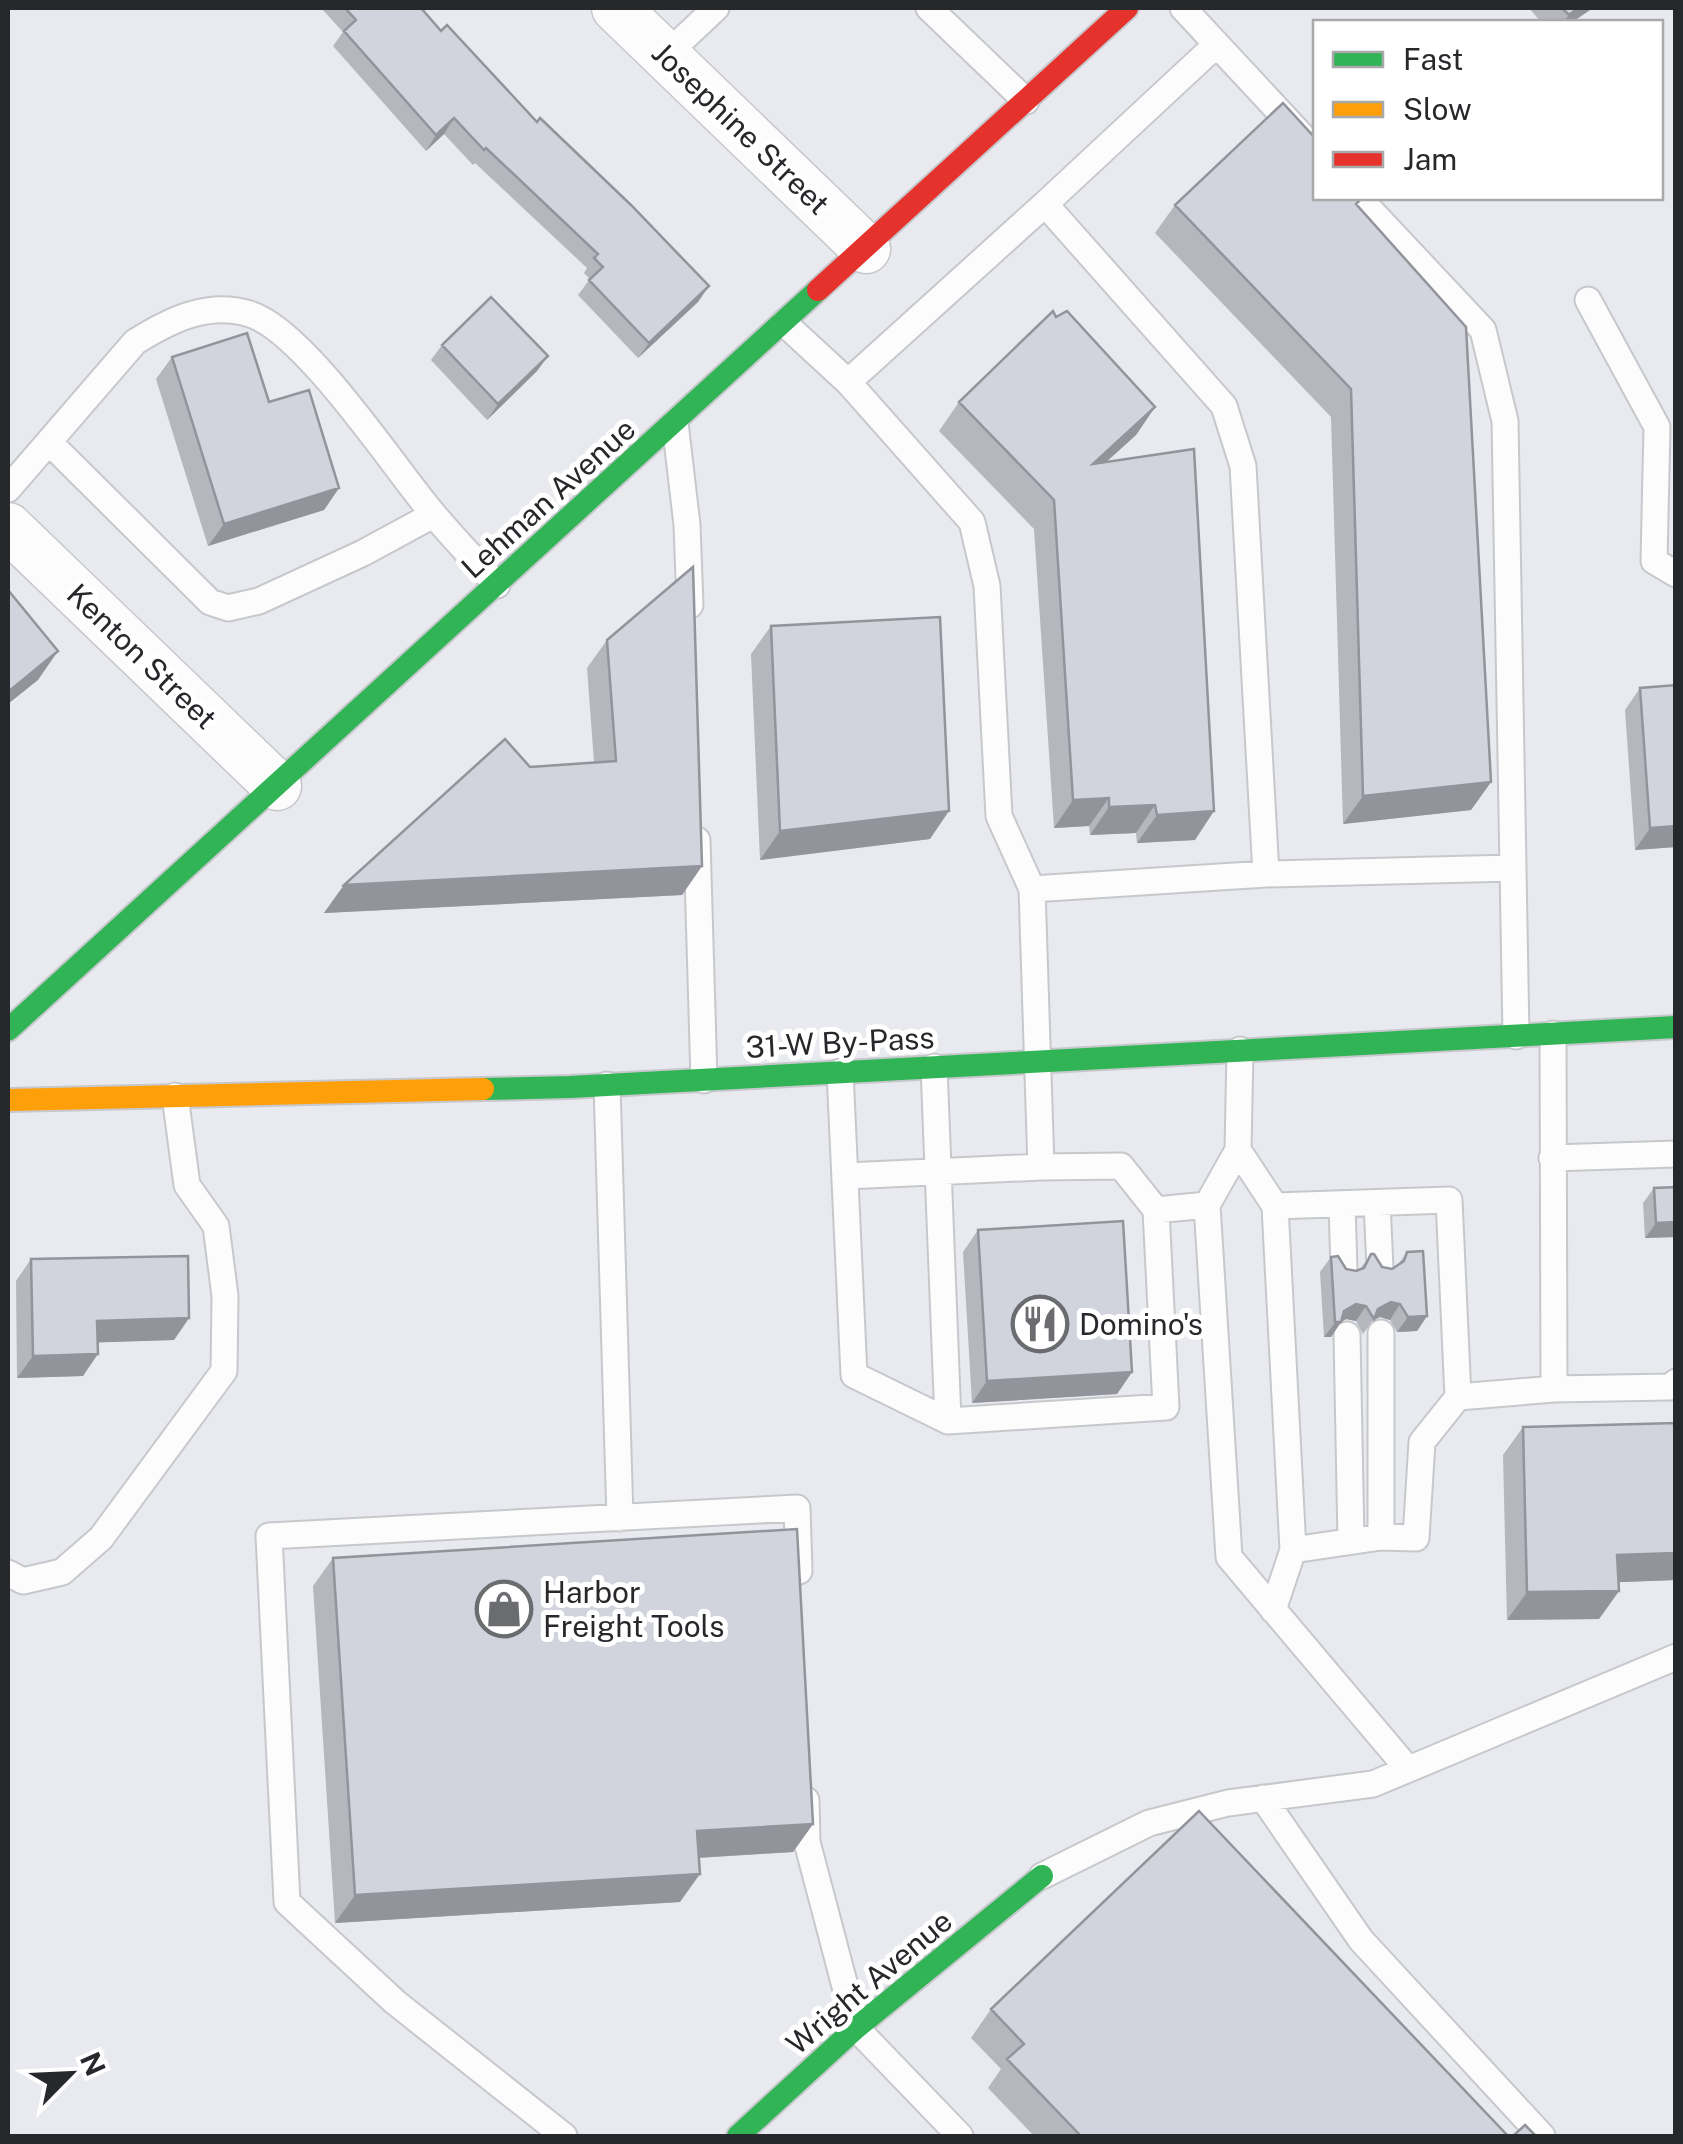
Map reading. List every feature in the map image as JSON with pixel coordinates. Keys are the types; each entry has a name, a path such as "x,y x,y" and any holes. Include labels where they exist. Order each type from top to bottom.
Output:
{"street":[{"name":"Josephine Street","path":"616,8 866,249"},
{"name":"Lehman Avenue","path":"8,1030 1127,8"},
{"name":"Kenton Street","path":"8,527 276,786"},
{"name":"31-W By-Pass","path":"8,1100 704,1080 1676,1027"},
{"name":"Wright Avenue","path":"738,2136 856,2028 1042,1876"}],"lane":[{"path":"666,55 716,8"},
{"path":"929,8 1026,101"},
{"path":"1183,8 1313,148"},
{"path":"848,382 1216,45"},
{"path":"1361,200 1483,330 1505,422 1516,1036"},
{"path":"1045,204 1224,406 1243,466 1266,874"},
{"path":"1588,300 1658,428 1654,561 1676,574"},
{"path":"8,490 135,342 206,308 252,314 299,346 434,514 498,585"},
{"path":"784,323 848,382 972,522 987,586 999,816 1032,890 1041,1167"},
{"path":"675,423 688,525 690,624"},
{"path":"49,442 210,602 228,608 259,601 363,553 434,514"},
{"path":"696,822 704,1080"},
{"path":"1032,890 1266,874 1513,868"},
{"path":"1553,1034 1554,1390"},
{"path":"1240,1050 1238,1150 1206,1205 1230,1557 1408,1769"},
{"path":"934,1068 948,1421"},
{"path":"840,1072 854,1375 948,1421 1166,1407 1156,1210 1121,1166 846,1176"},
{"path":"607,1084 620,1518"},
{"path":"8,1573 23,1581 62,1572 101,1538 224,1371 225,1296 216,1226 187,1186 175,1096"},
{"path":"1238,1150 1275,1206 1294,1550 1273,1610"},
{"path":"1552,1158 1676,1154"},
{"path":"1275,1206 1449,1200 1458,1397 1422,1442 1416,1538 1381,1537 1294,1550"},
{"path":"1377,1203 1380,1268"},
{"path":"1342,1204 1344,1270"},
{"path":"1156,1210 1206,1205"},
{"path":"1381,1333 1381,1537"},
{"path":"1346,1336 1352,1542"},
{"path":"1458,1397 1674,1385"},
{"path":"564,2136 395,2002 287,1902 269,1536 797,1508 799,1587"},
{"path":"1042,1876 1149,1824 1228,1803 1374,1784 1676,1657"},
{"path":"806,1784 807,1842 856,2028 960,2136"},
{"path":"1263,1798 1362,1940 1542,2136"},
{"path":"759,2117 779,2136"}],"building":[{"path":"345,8 421,8 441,31 447,25 537,122 540,118 709,286 649,343 589,280 603,267 594,258 598,254 454,118 436,135 344,31 356,20"},
{"path":"1283,103 1313,136 1313,200 1360,200 1356,204 1466,327 1491,782 1363,796 1351,389 1175,205"},
{"path":"491,297 548,356 498,404 442,345"},
{"path":"1053,311 1056,317 1067,311 1155,407 1093,464 1194,449 1214,811 1157,815 1155,805 1109,807 1109,798 1073,800 1054,500 959,402"},
{"path":"247,333 269,402 309,390 339,488 224,524 172,357"},
{"path":"693,567 702,866 344,885 505,739 530,767 616,761 607,640"},
{"path":"8,590 58,651 8,692"},
{"path":"940,617 949,811 780,831 771,626"},
{"path":"1676,685 1676,826 1650,828 1640,688"},
{"path":"1676,1187 1676,1222 1656,1223 1654,1188"},
{"name":"Domino's","path":"1123,1221 1132,1372 987,1381 978,1230"},
{"path":"1423,1251 1427,1316 1408,1317 1400,1304 1391,1302 1378,1309 1374,1319 1366,1306 1356,1304 1344,1311 1341,1322 1335,1322 1331,1257 1338,1256 1346,1269 1356,1271 1364,1268 1374,1254 1382,1267 1392,1269 1404,1261 1407,1252"},
{"path":"188,1256 189,1318 97,1321 98,1354 33,1356 31,1259"},
{"path":"1676,1423 1676,1553 1617,1555 1619,1591 1527,1592 1523,1427"},
{"path":"797,1529 813,1824 697,1831 700,1874 355,1895 333,1558"},
{"path":"1199,1811 1508,2136 1081,2136 1007,2059 1024,2044 991,2009"},
{"path":"1525,2125 1536,2136 1513,2136"}],"traffic: fast":[{"path":"8,1030 818,290"},
{"path":"483,1089 1676,1027"},
{"path":"738,2136 856,2028 1042,1876"}],"traffic: slow":[{"path":"8,1100 483,1089"}],"traffic: jam":[{"path":"818,290 1127,8"}],"place":[{"name":"Domino's","path":"1040,1324"},
{"name":"Harbor Freight Tools","path":"504,1609"}]}
